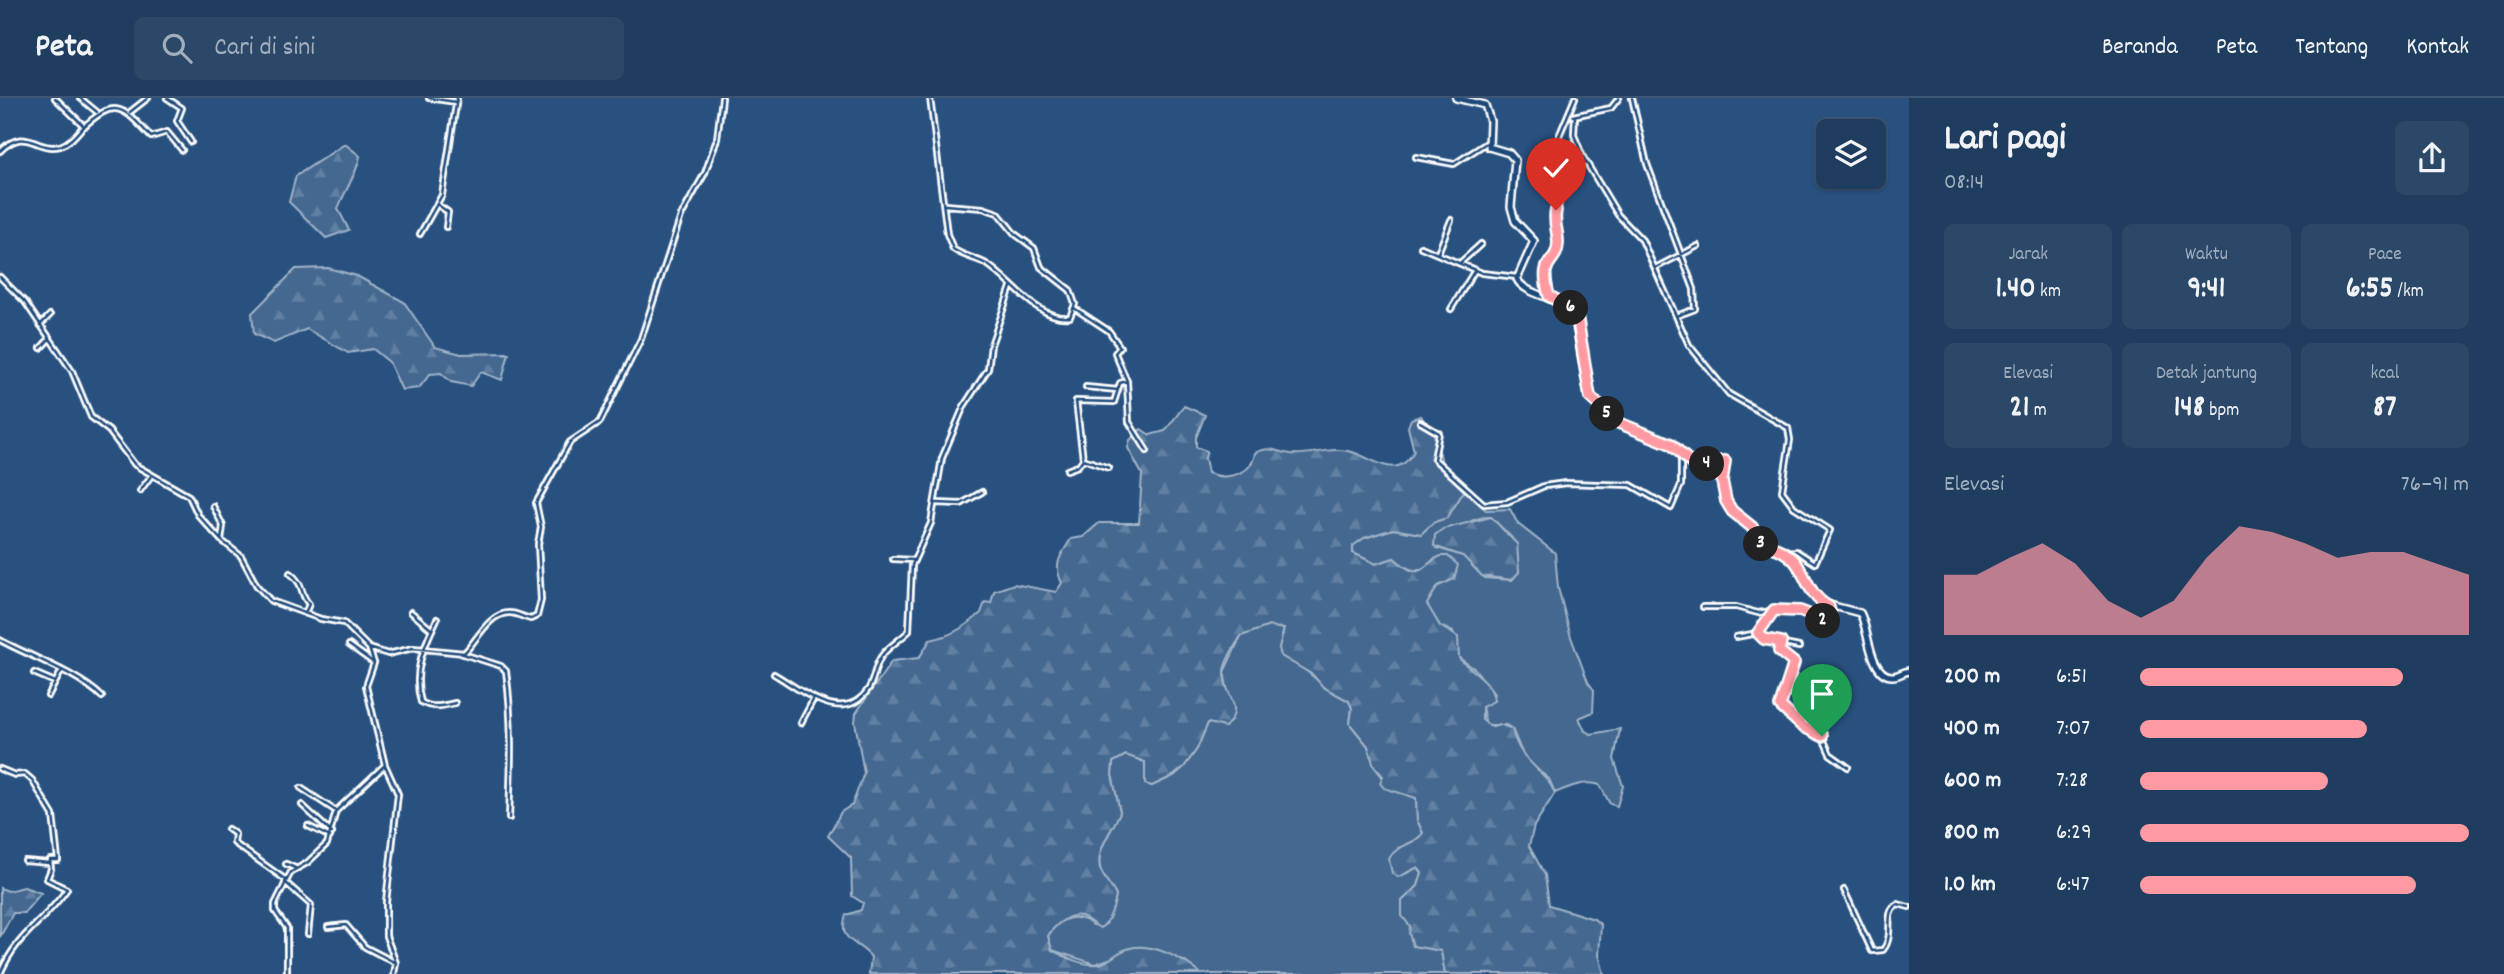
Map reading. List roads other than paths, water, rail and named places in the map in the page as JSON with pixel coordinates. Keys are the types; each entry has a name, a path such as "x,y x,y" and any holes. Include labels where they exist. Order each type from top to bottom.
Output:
{"main road":[{"path":"1456,98 1485,105 1490,121 1488,142 1492,150 1507,152 1514,158 1516,171 1511,207 1516,221 1533,239 1517,277 1524,288 1549,296 1570,307 1577,316 1590,397 1623,426 1653,436 1681,452 1695,465 1718,459 1725,461 1723,490 1730,508 1752,527 1762,544 1785,551 1801,567 1815,596 1829,607 1853,609 1860,613 1865,622 1868,648 1885,673 1892,676 1909,671"}],"street":[{"path":"55,98 84,126"},
{"path":"80,98 97,112"},
{"path":"130,112 148,98"},
{"path":"167,98 182,108 177,121 191,142"},
{"path":"420,234 438,205 446,181 456,100 429,98"},
{"path":"460,653 501,615 512,613 531,619 537,616 541,600 538,544 541,527 536,503 570,442 600,422 641,339 681,216 713,150 722,119 722,98"},
{"path":"930,98 947,234 953,249 987,264 1039,306 1061,317 1070,317 1074,298 1068,287 1041,267 1037,251 1016,235 998,213 945,205"},
{"path":"1575,98 1572,116 1574,135 1583,157 1618,215 1642,240 1689,345 1729,394 1788,428 1790,440 1782,491 1794,507 1830,530 1815,562 1796,551 1785,551"},
{"path":"1549,296 1544,268 1557,250 1555,216 1568,181 1559,136 1572,116 1611,108 1619,98"},
{"path":"1632,98 1647,164 1697,304 1693,312 1676,316"},
{"path":"0,151 12,141 25,138 60,146 73,138 97,112 106,106 116,105 130,112 150,137 166,132 182,150"},
{"path":"1416,158 1454,164 1488,142"},
{"path":"438,205 448,211 446,227"},
{"path":"1438,253 1451,220"},
{"path":"1460,263 1481,244"},
{"path":"1655,268 1698,246"},
{"path":"1421,247 1475,270 1517,277"},
{"path":"1451,309 1475,270"},
{"path":"0,277 25,302 72,371 91,417 109,431 135,466 189,496 198,514 221,540 241,556 257,586 271,601 321,620 344,623 369,648 374,663 366,686 385,765 398,794 386,902 386,936 396,963 394,974"},
{"path":"775,674 813,700 837,706 858,699 867,690 883,653 910,629 908,599 912,560 931,523 942,458 964,406 988,369 992,342 1011,286"},
{"path":"1074,308 1116,339 1120,347 1115,353 1127,381 1129,422 1147,451"},
{"path":"40,324 50,315"},
{"path":"41,348 50,338"},
{"path":"1067,471 1079,466 1083,459 1076,401 1114,402 1120,383 1127,381"},
{"path":"1086,387 1118,390"},
{"path":"1420,422 1439,433 1434,451 1436,461 1478,501 1489,505 1511,501 1544,486 1566,483 1631,485 1671,508 1681,485 1681,452"},
{"path":"1083,459 1110,468"},
{"path":"140,491 150,476"},
{"path":"936,503 961,505 982,492"},
{"path":"214,506 223,526 221,540"},
{"path":"892,559 912,560"},
{"path":"290,573 302,584 304,598 309,604 305,612"},
{"path":"1703,607 1736,607 1758,613 1774,610 1800,611 1826,621 1830,615 1829,607"},
{"path":"1736,637 1758,633 1774,610"},
{"path":"411,612 432,630"},
{"path":"437,619 423,649 418,670 421,702 437,706 454,703"},
{"path":"1758,633 1764,639 1799,647"},
{"path":"0,640 39,662 62,670 102,697"},
{"path":"1781,642 1779,651 1794,665 1780,706 1802,726 1822,736 1830,754 1848,768"},
{"path":"349,645 374,663"},
{"path":"369,648 388,654 410,648 460,653 501,666 506,671 513,736 509,762 509,818"},
{"path":"48,696 62,670"},
{"path":"34,673 55,682"},
{"path":"801,723 813,700"},
{"path":"287,974 287,927 274,907 286,881 297,868 307,863 331,835 336,811 385,765"},
{"path":"0,769 15,775 25,774 46,802 56,828 58,860 50,860 48,880 66,890 46,916 16,943 0,974"},
{"path":"301,788 336,811"},
{"path":"302,805 331,835"},
{"path":"308,826 331,835"},
{"path":"228,829 235,834 234,842 286,881 311,905 307,934"},
{"path":"25,860 50,863"},
{"path":"286,863 297,868"},
{"path":"1844,890 1872,951 1883,950 1889,941 1892,930 1889,914 1892,907 1898,904 1909,907"},
{"path":"328,927 346,925 363,946 396,963"}]}
